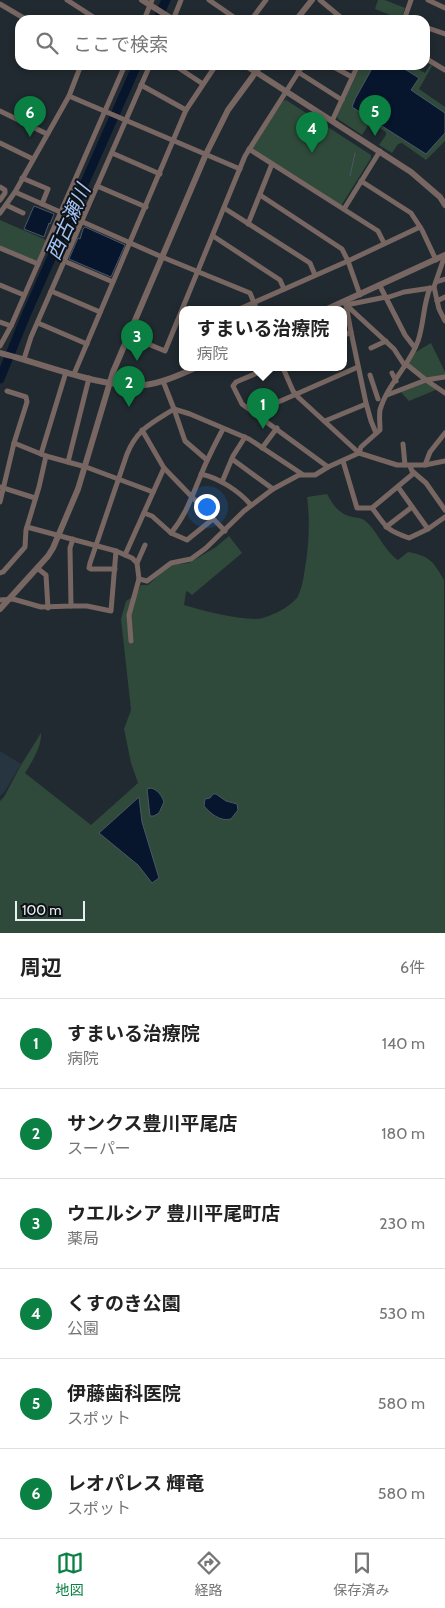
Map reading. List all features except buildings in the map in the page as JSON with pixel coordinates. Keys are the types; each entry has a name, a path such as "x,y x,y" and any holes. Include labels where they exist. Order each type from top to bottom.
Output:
{"street":[{"path":"67,0 90,15"},
{"path":"142,0 150,2 167,15"},
{"path":"175,15 181,0"},
{"path":"209,0 231,15"},
{"path":"255,15 266,0"},
{"path":"300,15 312,0"},
{"path":"320,0 338,15"},
{"path":"406,15 411,0"},
{"path":"428,0 445,8"},
{"path":"146,15 150,2"},
{"path":"2,3 20,15"},
{"path":"430,29 445,34"},
{"path":"430,61 445,70"},
{"path":"0,213 15,192 69,96 79,70"},
{"path":"0,346 11,326 62,213 123,70"},
{"path":"20,359 38,323 64,261 78,220 97,186 148,70"},
{"path":"182,70 204,84"},
{"path":"74,374 186,110 213,70"},
{"path":"253,70 411,172 442,195 445,205"},
{"path":"339,70 352,77"},
{"path":"332,121 356,70"},
{"path":"0,609 48,556 59,534 86,467 110,383 162,257 206,154 228,110 256,72"},
{"path":"186,306 212,236 245,156 298,72 342,100"},
{"path":"141,85 186,110"},
{"path":"69,96 240,169"},
{"path":"0,111 46,134"},
{"path":"0,143 33,159"},
{"path":"250,149 378,231 384,243"},
{"path":"344,209 380,151"},
{"path":"112,153 160,174"},
{"path":"248,224 272,164"},
{"path":"22,178 48,189 42,204"},
{"path":"361,181 411,213 436,260"},
{"path":"97,186 146,207"},
{"path":"0,187 5,190 0,200"},
{"path":"15,192 250,294 256,306"},
{"path":"260,195 342,249 348,260 360,295"},
{"path":"6,205 23,212"},
{"path":"224,208 310,263 315,275"},
{"path":"246,306 420,227"},
{"path":"212,236 280,280 284,289"},
{"path":"0,248 38,264"},
{"path":"345,304 445,255"},
{"path":"174,409 201,418 244,437 302,474 315,475 359,453 361,447 380,430 380,412 386,396 415,348 422,328 427,296 445,255"},
{"path":"64,261 113,282"},
{"path":"338,306 386,298 433,286 445,279"},
{"path":"0,285 24,295"},
{"path":"380,286 405,335 415,348"},
{"path":"433,286 439,309 445,320"},
{"path":"51,292 100,312"},
{"path":"437,301 445,297"},
{"path":"345,304 394,349 405,365 445,393"},
{"path":"347,313 370,421 376,433"},
{"path":"0,322 11,326"},
{"path":"38,323 87,344"},
{"path":"129,336 165,351 179,325"},
{"path":"347,334 351,332"},
{"path":"371,348 386,341"},
{"path":"1,354 121,385 145,385 162,381 185,371"},
{"path":"256,414 358,367"},
{"path":"262,371 236,382 233,386 242,404 328,467"},
{"path":"284,371 296,394 359,453 397,465 425,465 445,461"},
{"path":"0,573 25,548 27,527 39,487 43,455 66,372"},
{"path":"392,373 396,381"},
{"path":"370,375 378,399"},
{"path":"325,421 426,380 445,377"},
{"path":"68,462 89,378"},
{"path":"162,381 185,440 207,460"},
{"path":"0,502 2,487 27,399 7,391"},
{"path":"115,569 89,568 95,545 131,443 142,430 174,409"},
{"path":"262,448 277,428"},
{"path":"170,533 182,520 207,460 223,429"},
{"path":"142,430 164,468 225,531"},
{"path":"425,465 430,452 445,433"},
{"path":"222,482 244,437"},
{"path":"14,443 43,455 86,467 153,492"},
{"path":"403,444 408,466 426,484 445,510"},
{"path":"232,459 273,489"},
{"path":"343,461 357,508 372,508 414,474"},
{"path":"124,555 164,468"},
{"path":"201,474 222,482 251,505"},
{"path":"139,579 147,581 171,563 191,559 225,531 251,505 273,489 302,474"},
{"path":"2,487 35,498"},
{"path":"398,488 428,529"},
{"path":"386,527 412,507"},
{"path":"372,508 386,527 409,538 428,529 445,517"},
{"path":"144,513 152,516 170,533 187,540 213,519"},
{"path":"27,527 59,534 116,551 132,558 137,563"},
{"path":"71,606 70,548 73,538"},
{"path":"131,641 129,615 139,579 137,563 145,545"},
{"path":"0,600 8,599 30,606 48,608 86,606 112,611 116,551"},
{"path":"37,568 46,575 48,608"}],"shaded area":[{"path":"0,751 21,764 0,796"}],"green space":[{"path":"378,0 385,0 405,8 402,15 391,15 375,9"},
{"path":"359,70 420,70 425,73 427,70 430,70 419,89 445,107 445,141 426,160 402,143 398,144 392,153 379,145 386,132 370,122 362,135 338,119 337,116"},
{"path":"286,100 371,155 371,158 341,206 252,150 252,147 283,101"},
{"path":"0,220 46,240 37,262 0,246"},
{"path":"431,343 445,372 445,376 427,379 408,364 414,353"},
{"path":"427,381 438,389 409,401 400,391"},
{"path":"327,494 342,513 362,519 369,524 388,551 398,560 408,552 421,555 434,564 444,580 445,933 0,933 0,801 41,733 38,748 25,773 91,825 138,783 131,763 124,729 131,710 121,619 126,601 137,594 141,585 148,585 170,565 189,563 216,547 229,536 242,553 192,595 187,591 184,605 220,614 256,619 279,611 295,600 302,584 308,538 309,513 307,497"}],"water":[{"path":"371,70 406,70 419,78 411,90 445,113 445,133 426,154 352,107"},
{"path":"34,206 54,214 44,237 24,229"},
{"path":"85,227 125,245 111,277 69,259"},
{"path":"147,789 156,790 164,802 159,813 154,816 150,816"},
{"path":"213,794 237,804 238,810 231,819 219,818 204,806 205,799 210,798"},
{"path":"139,797 142,822 159,878 152,883 138,865 99,833"}],"waterway":[{"name":"西古瀬川","path":"159,15 166,0"},
{"name":"西古瀬川","path":"0,379 26,315 135,70"},
{"path":"350,176 355,153"}],"place":[{"name":"伊藤歯科医院","path":"375,136"},
{"name":"レオパレス 輝竜","path":"30,137"},
{"name":"くすのき公園","path":"312,153"},
{"name":"ウエルシア 豊川平尾町店","path":"137,361"},
{"name":"サンクス豊川平尾店","path":"129,407"},
{"name":"すまいる治療院","path":"263,429"}]}
